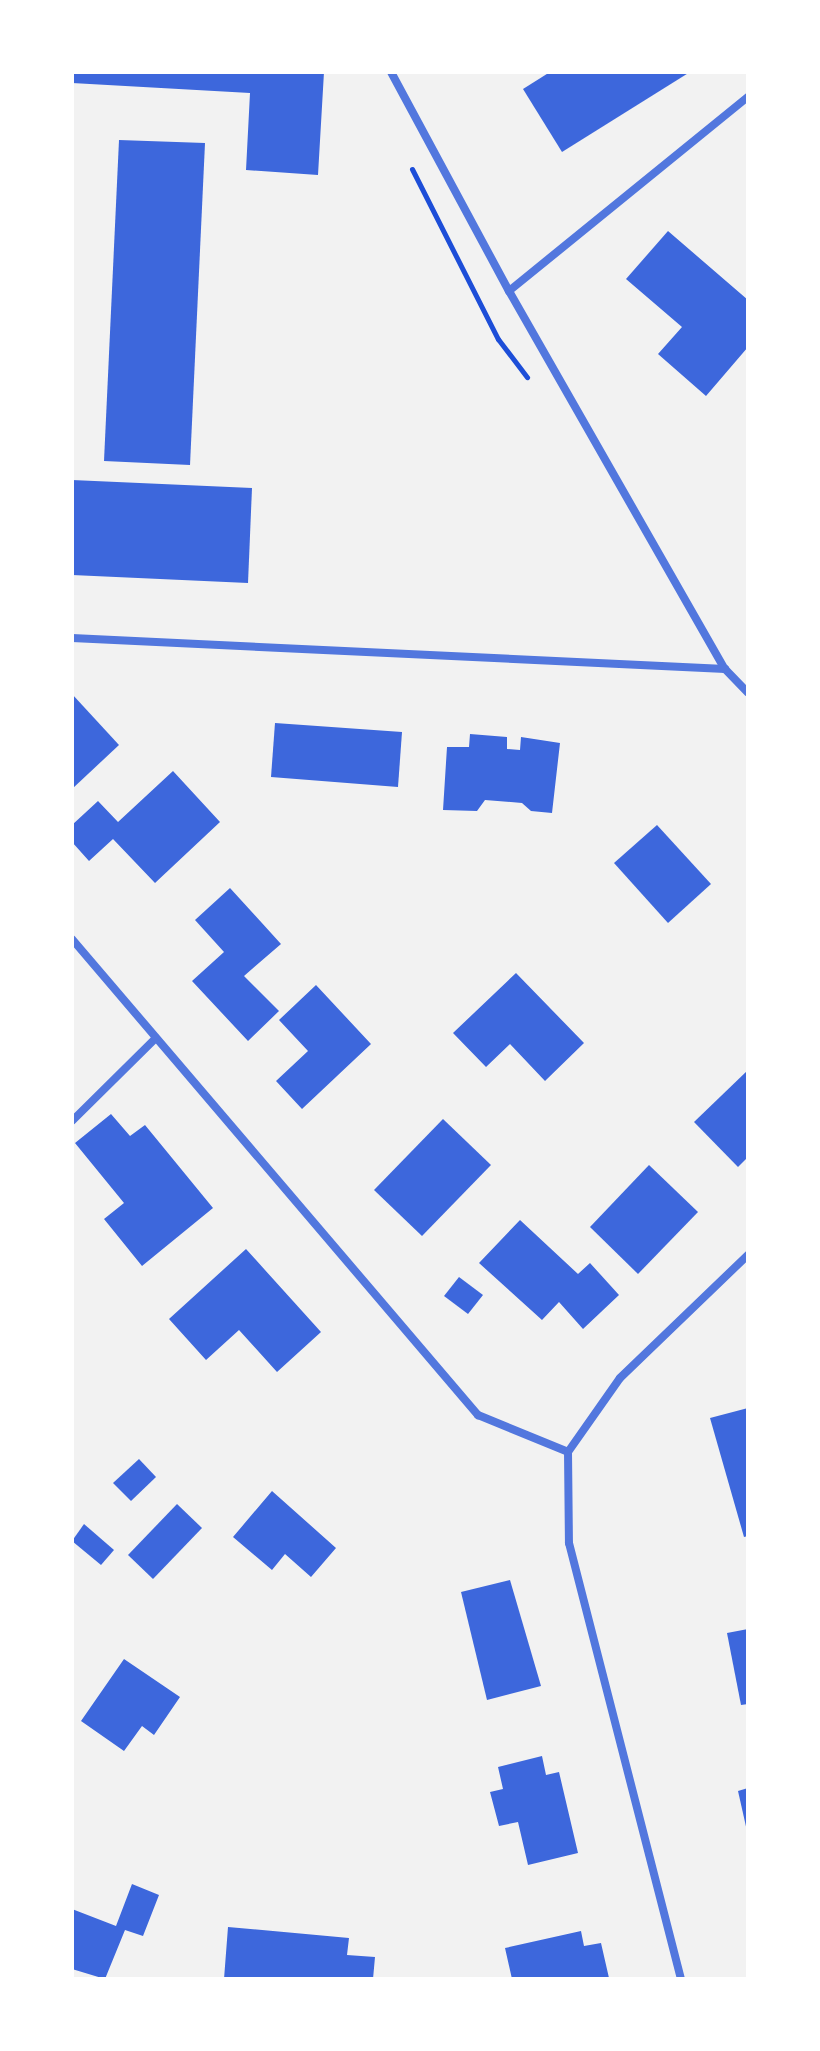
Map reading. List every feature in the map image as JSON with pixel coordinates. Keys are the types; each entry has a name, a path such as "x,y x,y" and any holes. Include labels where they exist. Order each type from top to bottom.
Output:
{"street":[{"path":"391,72 509,291 725,669 748,693"},
{"path":"509,291 748,97"},
{"path":"72,638 725,669"},
{"path":"72,939 478,1415 568,1452"},
{"path":"72,1121 156,1038"},
{"path":"681,1979 569,1543 568,1452 620,1378 748,1255"}],"building":[{"path":"72,72 324,72 318,175 246,170 250,93 72,83"},
{"path":"550,72 690,72 562,152 523,89"},
{"path":"119,140 205,143 190,465 104,461"},
{"path":"668,231 748,300 748,347 706,396 658,354 682,327 626,279"},
{"path":"72,480 252,488 248,583 72,575"},
{"path":"72,694 119,745 72,789"},
{"path":"275,723 402,732 398,787 271,777"},
{"path":"470,734 507,737 507,749 520,750 521,737 560,743 552,813 531,811 522,803 485,800 477,811 443,810 447,747 469,747"},
{"path":"173,771 220,822 155,883 113,839 89,861 72,842 72,825 98,801 118,822"},
{"path":"657,825 711,884 668,923 614,863"},
{"path":"230,888 281,944 244,976 279,1011 248,1041 192,981 224,952 195,920"},
{"path":"516,973 584,1043 545,1081 510,1044 486,1067 453,1033"},
{"path":"316,985 371,1044 302,1109 276,1081 308,1051 279,1020"},
{"path":"748,1070 748,1157 738,1167 694,1122"},
{"path":"111,1114 130,1136 145,1125 213,1208 142,1266 104,1219 124,1203 75,1143"},
{"path":"443,1119 491,1165 422,1236 374,1190"},
{"path":"649,1165 698,1212 638,1274 590,1227"},
{"path":"520,1220 578,1274 590,1263 619,1295 583,1329 559,1302 542,1320 479,1263"},
{"path":"246,1249 321,1332 277,1372 239,1330 206,1360 169,1319"},
{"path":"459,1277 483,1295 468,1314 444,1296"},
{"path":"748,1408 748,1536 744,1537 710,1418"},
{"path":"139,1459 156,1477 131,1501 113,1483"},
{"path":"272,1491 336,1548 311,1577 285,1554 272,1570 233,1537"},
{"path":"177,1504 202,1528 153,1579 128,1555"},
{"path":"84,1524 114,1550 101,1565 72,1541"},
{"path":"510,1580 541,1686 487,1700 461,1592"},
{"path":"748,1629 748,1704 741,1705 727,1633"},
{"path":"124,1659 180,1697 154,1735 142,1726 124,1751 81,1721"},
{"path":"542,1756 546,1775 559,1772 578,1853 528,1865 518,1822 499,1826 490,1792 503,1789 498,1767"},
{"path":"748,1788 748,1831 747,1831 738,1791"},
{"path":"132,1884 159,1895 143,1936 125,1930 105,1979 72,1969 72,1909 116,1926"},
{"path":"228,1927 349,1938 347,1955 375,1957 373,1979 224,1979"},
{"path":"581,1931 584,1946 601,1943 609,1978 512,1979 505,1948"}]}
